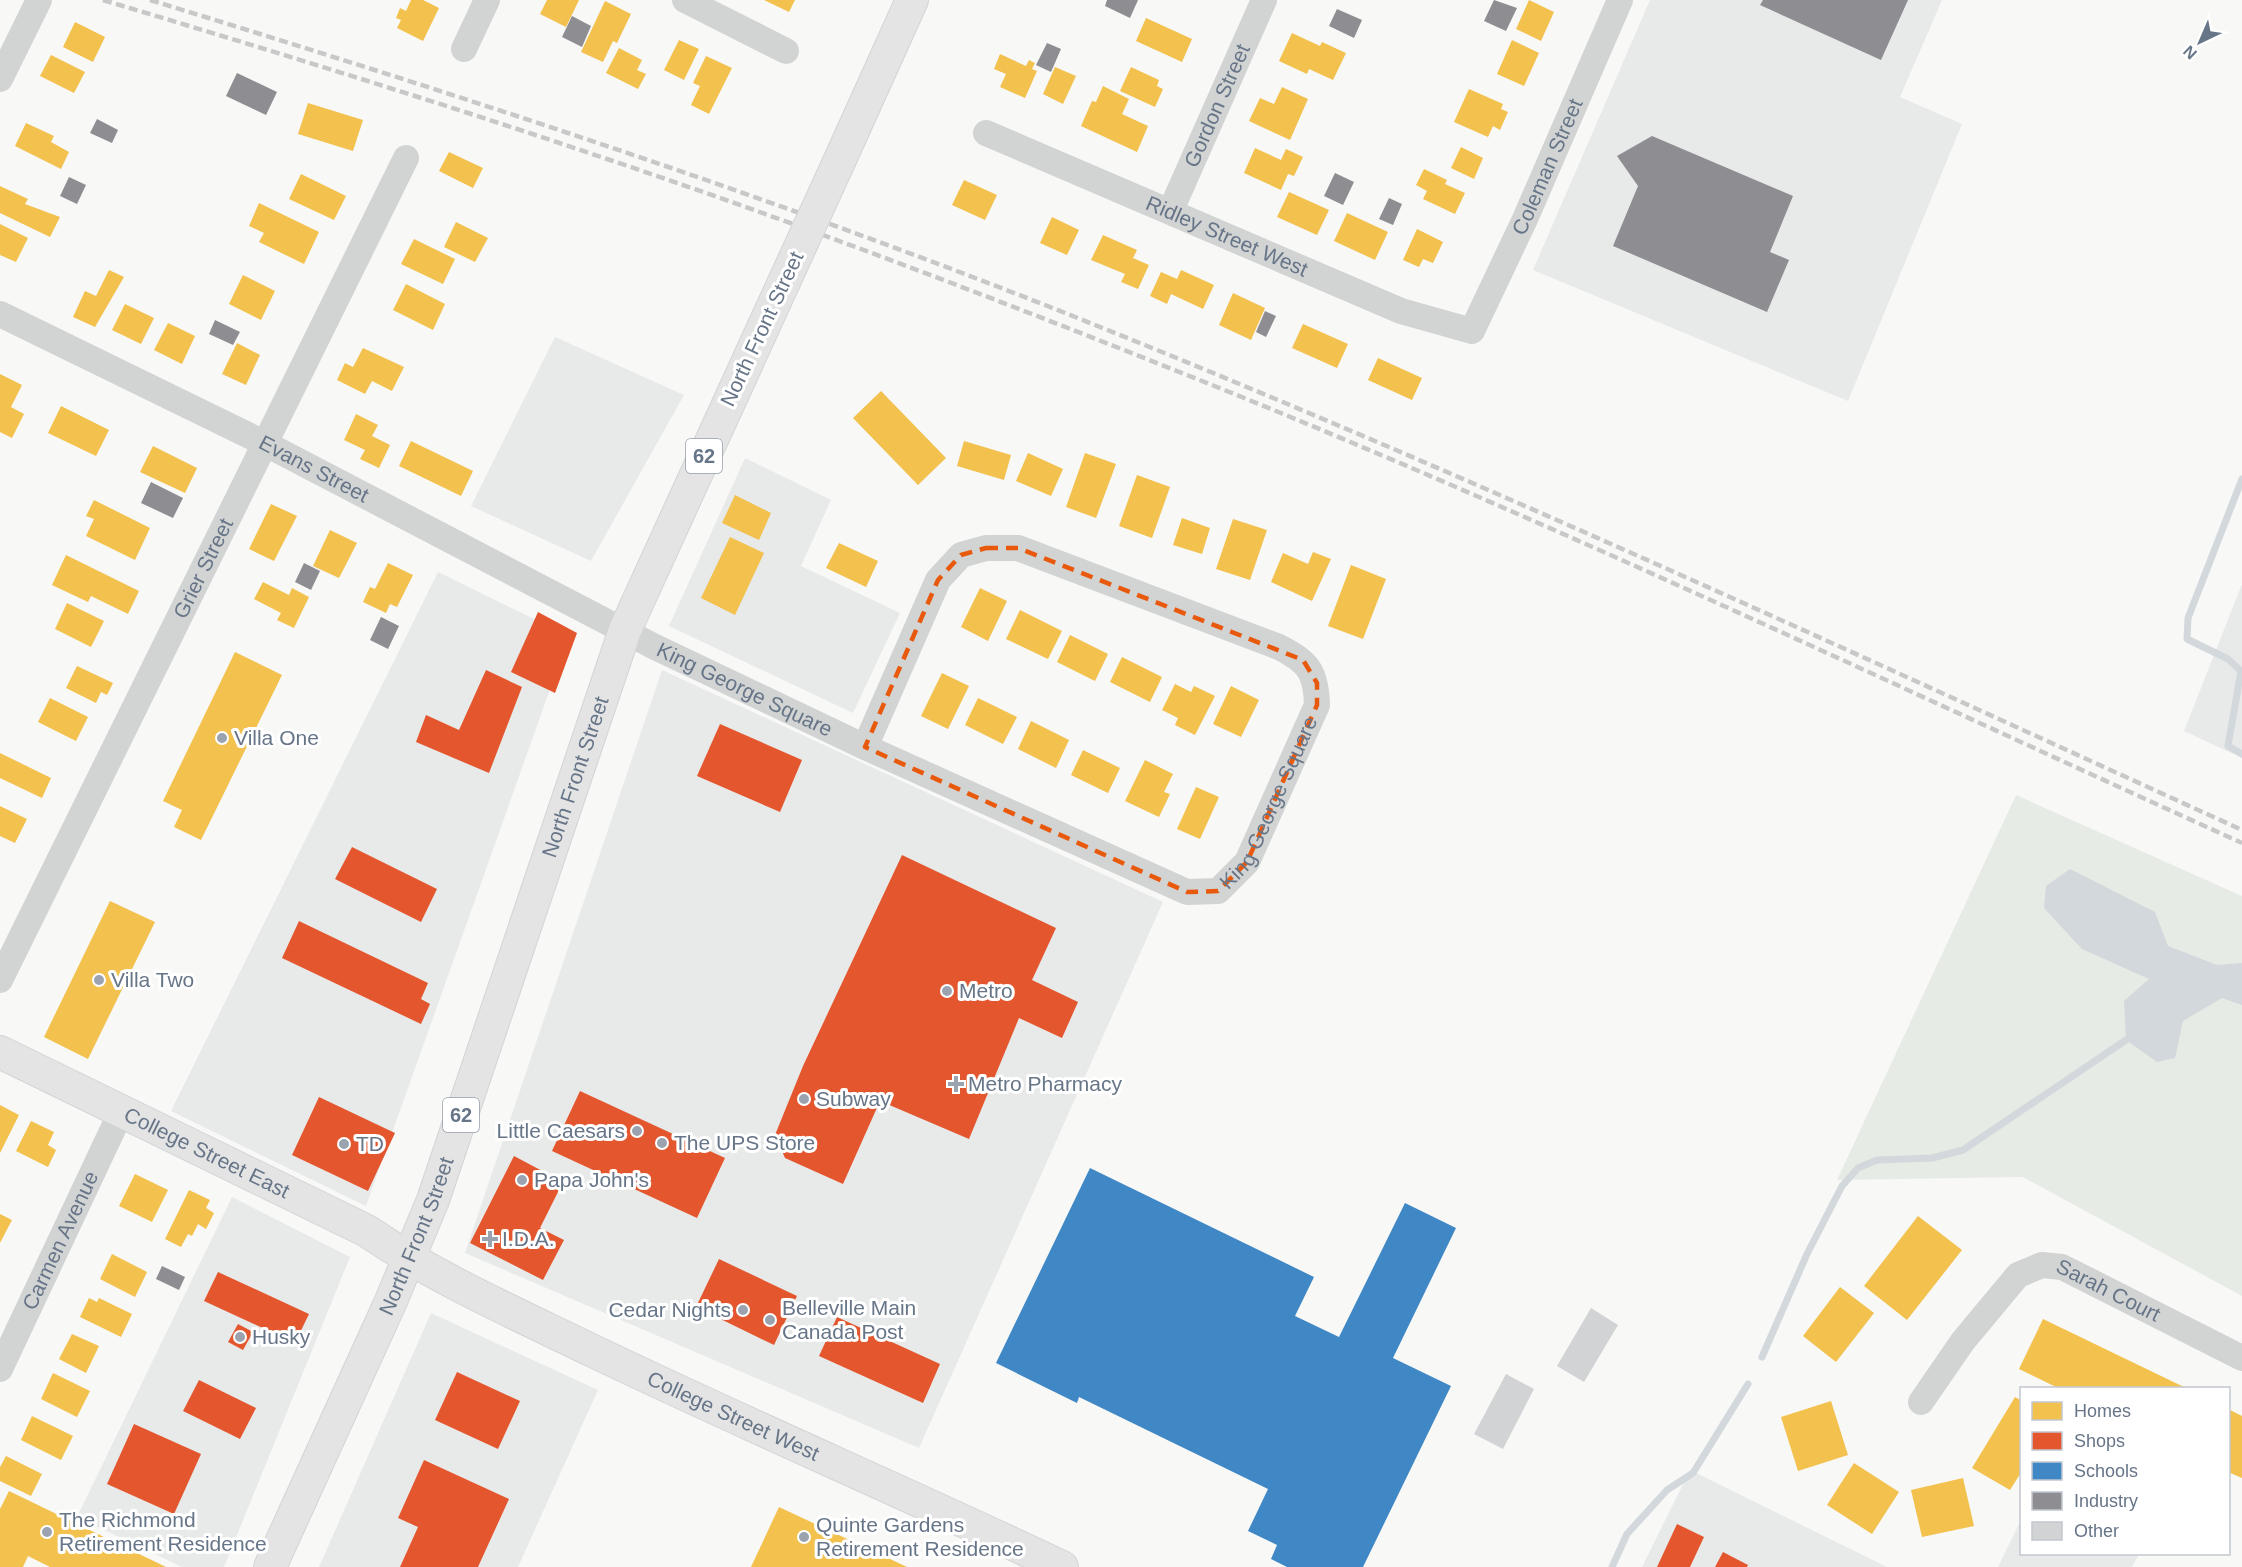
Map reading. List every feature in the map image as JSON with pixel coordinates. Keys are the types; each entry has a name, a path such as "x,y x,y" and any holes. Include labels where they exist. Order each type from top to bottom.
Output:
{"main road":[{"name":"North Front Street","path":"270,1567 433,1200 625,630 912,0"},
{"name":"College Street East","path":"0,1052 367,1231 408,1259"},
{"name":"College Street West","path":"408,1259 636,1372 1050,1564"}],"street":[{"path":"0,80 39,0"},
{"path":"464,48 487,0"},
{"path":"684,0 786,51"},
{"name":"Gordon Street","path":"1171,210 1264,0"},
{"name":"Coleman Street","path":"1472,331 1520,230 1620,0"},
{"name":"Ridley Street West","path":"986,133 1171,210 1401,311 1472,331"},
{"name":"Grier Street","path":"0,980 406,158"},
{"name":"Evans Street","path":"0,314 264,443 625,630"},
{"name":"King George Square","path":"625,630 653,646 865,747 1187,892 1218,891 1247,862 1317,705 1317,683 1303,660 1279,647 1018,548 986,548 961,555 938,580 865,747"},
{"name":"Carmen Avenue","path":"0,1368 121,1112"},
{"name":"Sarah Court","path":"1921,1402 1963,1341 2018,1275 2043,1265 2062,1267 2242,1358"}],"highlighted area":[{"path":"986,548 1018,548 1303,660 1317,683 1317,705 1247,862 1218,891 1187,892 865,747 938,580 961,555"}],"shaded area":[{"path":"1650,0 1942,0 1900,97 1962,124 1848,401 1533,270"},
{"path":"555,337 684,395 591,561 471,506"},
{"path":"745,458 831,500 801,566 900,613 853,713 669,626"},
{"path":"438,572 569,636 366,1206 171,1111"},
{"path":"2242,584 2242,758 2184,731"},
{"path":"662,670 1163,902 919,1448 465,1253"},
{"path":"2016,795 2242,896 2242,1296 2023,1177 1837,1180"},
{"path":"2070,869 2155,912 2168,946 2217,965 2242,963 2242,1005 2222,998 2183,1021 2175,1058 2157,1062 2126,1040 2124,1001 2149,979 2082,949 2044,908 2046,886"},
{"path":"232,1197 350,1257 224,1567 182,1567 77,1517"},
{"path":"431,1313 598,1390 518,1567 319,1567"},
{"path":"1690,1470 1887,1567 1642,1567"},
{"path":"2020,1522 2020,1555 2138,1555 2132,1567 1998,1567"}],"building: Homes":[{"path":"411,0 423,0 439,8 423,41 397,28 401,20 396,18 400,8 406,11"},
{"path":"547,0 579,0 566,27 540,14"},
{"path":"764,0 795,0 789,12"},
{"path":"1529,0 1554,12 1541,41 1516,29"},
{"path":"605,1 631,14 617,43 613,41 603,62 581,52"},
{"path":"1146,18 1192,39 1182,62 1136,41"},
{"path":"75,22 105,37 93,62 63,47"},
{"path":"1292,33 1320,46 1322,42 1346,53 1333,80 1309,69 1307,74 1279,61"},
{"path":"679,40 699,49 684,80 664,70"},
{"path":"1512,40 1539,53 1524,86 1497,74"},
{"path":"619,48 642,60 637,70 646,74 638,89 606,73"},
{"path":"1000,54 1026,66 1029,60 1035,63 1032,69 1037,71 1025,98 1000,87 1006,74 994,69"},
{"path":"51,55 85,72 74,93 40,76"},
{"path":"706,56 732,68 709,114 691,105 700,86 693,83"},
{"path":"1055,67 1076,76 1063,104 1043,94"},
{"path":"1131,67 1159,80 1157,86 1163,89 1155,107 1120,91"},
{"path":"1103,86 1129,99 1122,114 1148,126 1137,152 1081,126 1092,101 1096,102"},
{"path":"1282,87 1308,99 1290,140 1249,121 1260,98 1274,104"},
{"path":"1469,89 1503,104 1501,109 1508,112 1500,130 1493,126 1488,137 1454,122"},
{"path":"308,103 363,120 353,151 298,134"},
{"path":"26,123 54,136 51,142 69,152 61,169 15,146"},
{"path":"1461,147 1483,158 1474,179 1451,168"},
{"path":"1255,148 1281,160 1286,149 1303,157 1294,176 1288,174 1281,190 1244,173"},
{"path":"449,152 483,168 473,188 439,171"},
{"path":"1424,169 1447,180 1445,184 1465,193 1455,214 1423,199 1427,191 1416,185"},
{"path":"301,174 346,196 334,220 289,199"},
{"path":"964,180 997,195 985,220 952,205"},
{"path":"0,186 28,199 25,204 60,217 50,237 0,213"},
{"path":"1289,192 1329,210 1317,235 1277,217"},
{"path":"259,203 319,232 304,264 259,242 264,233 249,226"},
{"path":"1347,213 1388,232 1375,260 1334,241"},
{"path":"1052,217 1079,230 1067,255 1040,243"},
{"path":"456,222 488,238 475,262 444,247"},
{"path":"0,224 28,238 16,262 0,255"},
{"path":"1417,229 1443,242 1433,263 1423,259 1419,267 1403,260"},
{"path":"1103,235 1137,250 1133,258 1149,265 1138,289 1121,282 1125,274 1091,260"},
{"path":"414,239 455,259 443,284 401,264"},
{"path":"109,270 124,277 95,327 73,317 85,291 96,296"},
{"path":"1181,270 1214,285 1203,309 1171,294 1167,304 1150,296 1161,272 1177,279"},
{"path":"243,275 275,291 261,320 229,304"},
{"path":"406,284 445,304 433,330 393,310"},
{"path":"1233,293 1265,308 1251,340 1219,325"},
{"path":"125,304 154,318 141,344 112,330"},
{"path":"168,323 195,336 182,364 154,350"},
{"path":"1303,324 1348,344 1337,368 1292,348"},
{"path":"237,343 260,355 246,385 222,374"},
{"path":"363,348 404,367 392,391 372,381 365,394 337,380 345,363 353,367"},
{"path":"1378,358 1422,378 1412,400 1368,380"},
{"path":"0,374 22,385 11,407 24,414 12,438 0,432"},
{"path":"881,391 946,458 918,485 853,418"},
{"path":"61,406 109,430 96,456 48,433"},
{"path":"356,414 378,425 372,436 390,445 379,468 360,459 365,450 344,440"},
{"path":"411,441 473,471 461,496 399,466"},
{"path":"964,441 1011,455 1004,480 957,466"},
{"path":"153,446 197,468 185,493 140,472"},
{"path":"1028,453 1063,469 1051,496 1016,481"},
{"path":"1085,453 1116,464 1096,518 1066,507"},
{"path":"1137,475 1170,487 1152,538 1119,526"},
{"path":"735,495 771,513 759,540 722,523"},
{"path":"94,500 150,528 135,560 86,536 94,519 86,516"},
{"path":"271,504 297,516 274,561 249,549"},
{"path":"1182,518 1210,528 1202,554 1173,545"},
{"path":"1233,519 1267,530 1250,580 1216,569"},
{"path":"330,530 357,543 339,578 313,566"},
{"path":"730,537 764,553 735,615 701,598"},
{"path":"839,543 878,561 866,587 826,568"},
{"path":"1313,552 1331,559 1312,601 1271,582 1283,553 1308,564"},
{"path":"66,555 139,591 128,614 91,596 88,602 52,585"},
{"path":"388,563 413,575 397,607 390,604 386,613 363,602 370,587 375,589"},
{"path":"1351,565 1386,579 1363,639 1328,626"},
{"path":"263,582 289,595 292,588 309,597 294,628 277,620 281,613 254,599"},
{"path":"980,588 1007,601 988,641 961,627"},
{"path":"67,603 104,621 91,647 55,629"},
{"path":"1020,610 1062,631 1048,659 1006,639"},
{"path":"1070,635 1108,654 1095,681 1057,662"},
{"name":"Villa One","path":"235,652 282,675 201,840 174,827 182,810 163,801"},
{"path":"1122,657 1162,677 1150,702 1110,682"},
{"path":"77,666 113,683 107,695 101,692 96,703 66,688"},
{"path":"942,673 969,686 948,729 921,716"},
{"path":"1175,684 1191,692 1194,686 1215,696 1195,735 1175,725 1178,718 1162,710"},
{"path":"1231,686 1259,700 1241,737 1213,724"},
{"path":"50,698 88,717 76,741 38,722"},
{"path":"978,698 1017,717 1003,744 965,725"},
{"path":"1031,721 1069,740 1056,768 1018,749"},
{"path":"1083,750 1120,768 1108,793 1071,775"},
{"path":"0,753 51,778 42,798 0,778"},
{"path":"1145,760 1173,774 1164,792 1170,794 1159,817 1125,801"},
{"path":"1196,787 1219,797 1200,839 1177,829"},
{"path":"0,806 27,819 15,843 0,836"},
{"name":"Villa Two","path":"110,901 155,922 88,1059 44,1037"},
{"path":"0,1105 19,1115 0,1153"},
{"path":"31,1121 54,1132 48,1145 56,1150 48,1167 16,1151"},
{"path":"135,1174 168,1190 152,1222 119,1206"},
{"path":"189,1190 210,1200 206,1208 214,1213 206,1229 198,1224 192,1236 188,1234 181,1247 165,1239"},
{"path":"0,1214 12,1220 0,1243"},
{"path":"1918,1216 1962,1250 1907,1320 1864,1286"},
{"path":"112,1254 147,1272 135,1297 100,1279"},
{"path":"1840,1287 1874,1313 1836,1362 1803,1336"},
{"path":"89,1298 97,1302 99,1298 132,1314 121,1337 80,1317"},
{"path":"2043,1319 2184,1387 2056,1387 2019,1369"},
{"path":"72,1334 99,1346 86,1373 59,1359"},
{"path":"53,1373 90,1391 77,1417 41,1399"},
{"path":"2015,1397 2020,1400 2020,1474 2010,1490 1972,1468"},
{"path":"1831,1401 1848,1455 1798,1471 1781,1417"},
{"path":"2230,1410 2242,1416 2242,1478 2230,1473"},
{"path":"32,1416 73,1436 61,1460 21,1440"},
{"path":"6,1456 42,1474 31,1496 0,1481 0,1467"},
{"path":"1854,1463 1899,1492 1872,1534 1827,1505"},
{"path":"1963,1478 1974,1526 1922,1537 1911,1490"},
{"name":"The Richmond Retirement Residence","path":"9,1491 166,1567 50,1567 28,1556 23,1567 0,1567 0,1509"},
{"name":"Quinte Gardens Retirement Residence","path":"779,1507 907,1567 751,1567"}],"building: Shops":[{"path":"538,612 577,633 555,693 511,672"},
{"path":"486,670 522,687 489,773 416,742 426,715 459,730"},
{"path":"720,724 802,760 780,812 697,776"},
{"path":"352,847 437,889 421,922 335,879"},
{"name":"Metro","path":"902,855 1056,928 1032,980 1078,1002 1062,1038 1019,1018 969,1139 880,1101 843,1184 785,1158 775,1135 803,1066"},
{"path":"299,921 428,983 421,999 430,1004 421,1024 282,958"},
{"path":"580,1091 725,1158 697,1218 552,1151"},
{"name":"TD","path":"319,1097 395,1133 368,1191 292,1155"},
{"path":"514,1156 563,1182 540,1228 564,1240 543,1280 470,1243"},
{"path":"719,1259 797,1296 774,1345 696,1307"},
{"name":"Husky","path":"218,1272 309,1314 295,1343 204,1301"},
{"path":"837,1317 940,1364 923,1403 819,1356"},
{"name":"Husky","path":"238,1324 253,1332 243,1350 228,1342"},
{"path":"457,1372 520,1401 498,1449 435,1420"},
{"path":"199,1380 256,1408 240,1439 183,1411"},
{"path":"134,1424 201,1454 174,1514 107,1484"},
{"path":"424,1460 509,1499 478,1567 400,1567 418,1527 398,1518"},
{"path":"1677,1524 1704,1537 1690,1567 1657,1567"},
{"path":"1723,1552 1748,1565 1747,1567 1715,1567"}],"building: Schools":[{"path":"1090,1168 1314,1277 1295,1316 1339,1337 1405,1203 1456,1228 1393,1358 1451,1386 1363,1567 1287,1567 1271,1559 1277,1545 1248,1531 1268,1489 1079,1397 1077,1403 996,1363"}],"building: Industry":[{"path":"1107,0 1138,0 1130,18 1105,6"},
{"path":"1494,0 1517,8 1506,31 1484,21"},
{"path":"1763,0 1908,0 1881,60 1760,5"},
{"path":"1337,9 1362,20 1354,38 1329,26"},
{"path":"572,16 591,26 582,47 562,37"},
{"path":"1047,43 1061,49 1051,72 1036,65"},
{"path":"237,73 277,92 266,115 226,96"},
{"path":"97,119 118,130 112,143 90,133"},
{"path":"1652,136 1793,196 1770,252 1789,260 1767,312 1613,246 1638,186 1617,156"},
{"path":"1335,173 1354,182 1343,205 1324,196"},
{"path":"69,177 86,185 77,204 60,196"},
{"path":"1389,198 1402,204 1393,225 1379,219"},
{"path":"1265,311 1276,316 1266,337 1256,332"},
{"path":"215,320 240,332 233,345 209,334"},
{"path":"151,482 183,498 173,518 141,503"},
{"path":"304,563 320,571 311,590 295,582"},
{"path":"381,617 399,626 388,649 370,640"},
{"path":"162,1266 185,1277 179,1290 156,1279"}],"building: Other":[{"path":"1591,1308 1618,1325 1584,1382 1557,1366"},
{"path":"1506,1374 1534,1389 1503,1449 1474,1434"}],"waterway":[{"path":"2242,479 2188,618 2187,639 2228,659 2241,671 2228,746 2242,754"},
{"path":"1762,1357 1807,1254 1842,1186 1858,1168 1877,1160 1932,1158 1963,1150 2126,1040"},
{"path":"1612,1567 1627,1534 1667,1490 1693,1473 1748,1384"}],"railway":[{"path":"103,0 421,98 687,186 915,269 1142,357 1347,440 1604,552 2242,843"},
{"path":"150,0 491,107 716,183 1050,307 1501,495 2242,830"}],"place":[{"name":"Villa One","path":"222,738"},
{"name":"Villa Two","path":"99,980"},
{"name":"Metro","path":"947,991"},
{"name":"Metro Pharmacy","path":"956,1084"},
{"name":"Subway","path":"804,1099"},
{"name":"Little Caesars","path":"637,1131"},
{"name":"The UPS Store","path":"662,1143"},
{"name":"TD","path":"344,1144"},
{"name":"Papa John's","path":"522,1180"},
{"name":"I.D.A.","path":"490,1239"},
{"name":"Cedar Nights","path":"743,1310"},
{"name":"Belleville Main Canada Post","path":"770,1320"},
{"name":"Husky","path":"240,1337"},
{"name":"The Richmond Retirement Residence","path":"47,1532"},
{"name":"Quinte Gardens Retirement Residence","path":"804,1537"}]}
